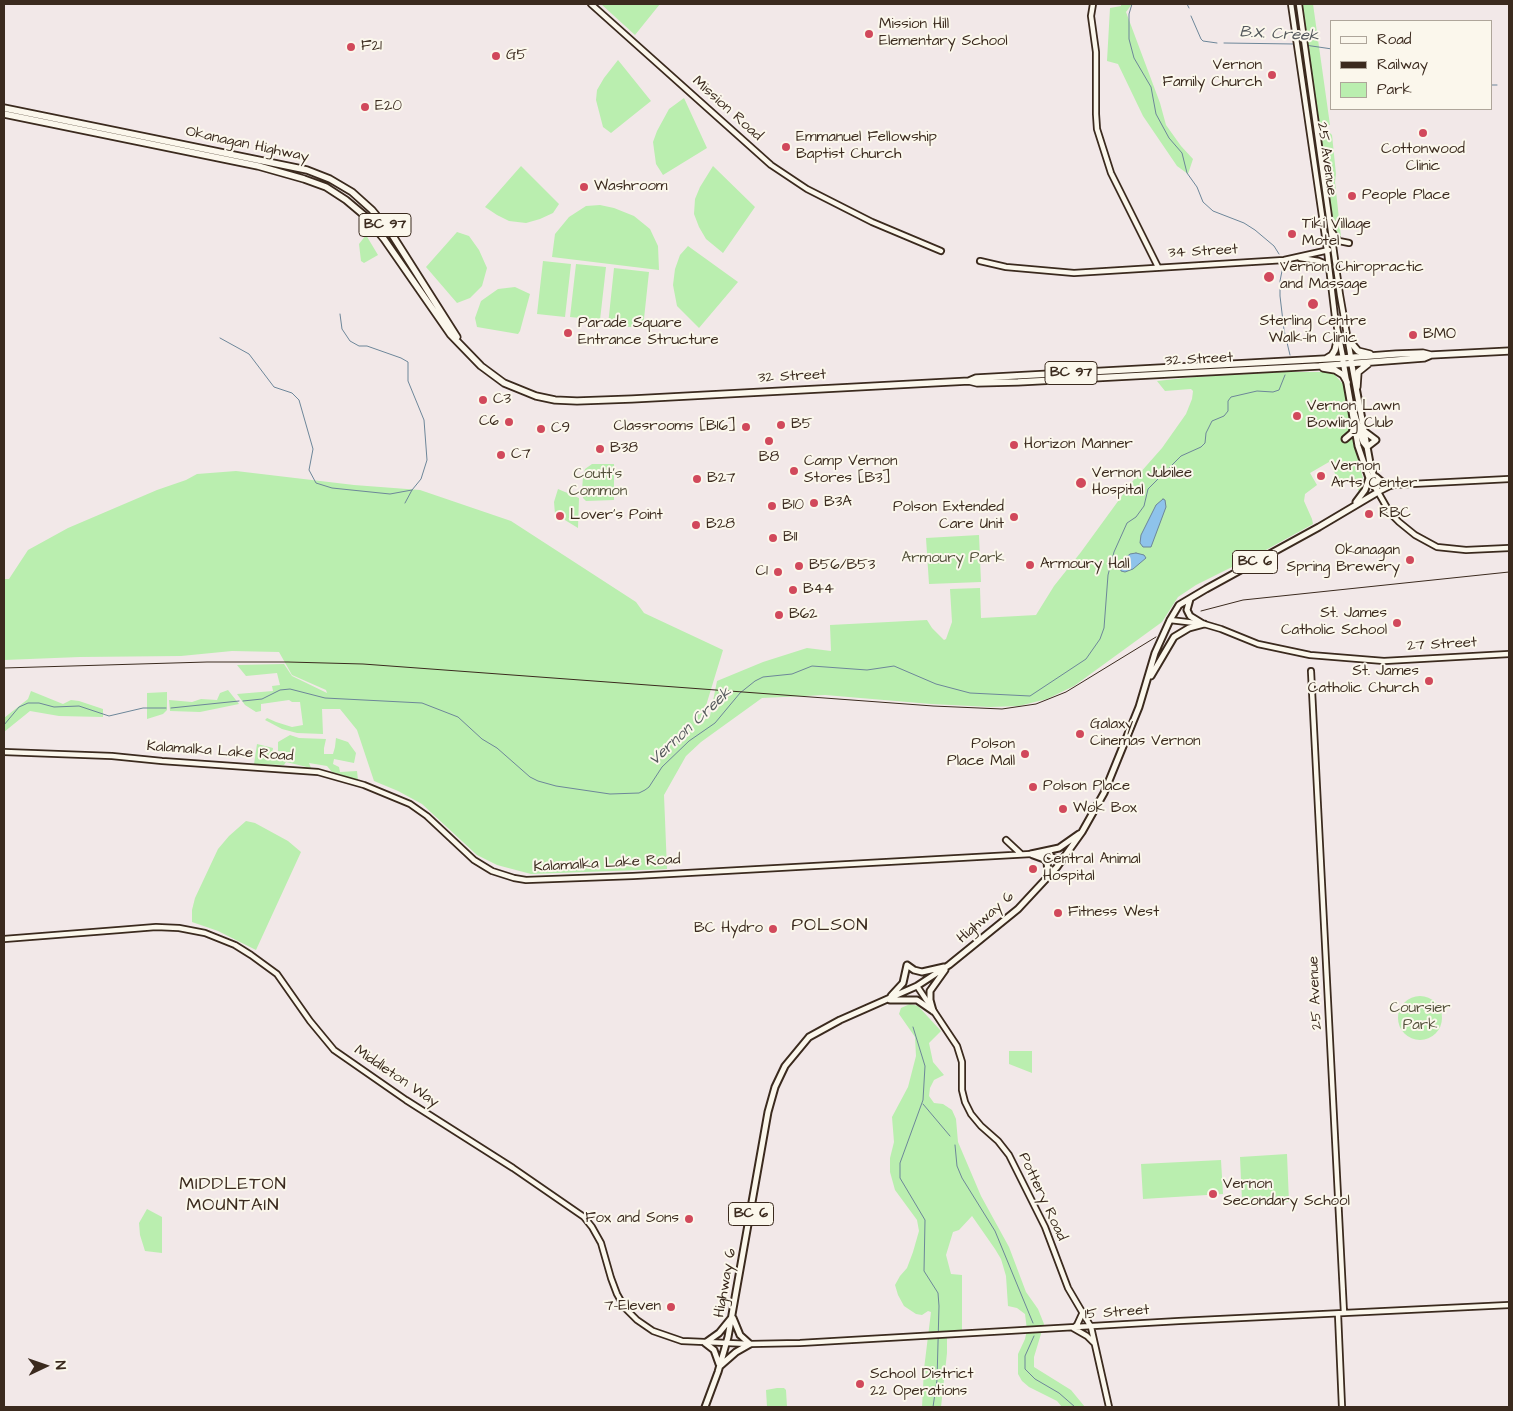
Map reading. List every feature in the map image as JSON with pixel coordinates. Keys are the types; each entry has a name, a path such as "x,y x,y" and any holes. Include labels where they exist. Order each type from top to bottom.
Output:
{"highway":[{"name":"Okanagan Highway","path":"4,108 298,168 330,179 352,192 372,210 391,233 463,347"},
{"name":"Okanagan Highway","path":"4,114 250,164 304,179 326,188 346,200 365,216 384,238 450,334 481,366 504,383 536,396 555,400 577,401 706,394"},
{"path":"1325,359 1332,355 1338,337"},
{"path":"1347,338 1358,351 1375,358"},
{"name":"32 Street","path":"706,394 1325,359 1351,361 1375,358 1424,358 1431,355 1509,351"},
{"path":"1357,387 1358,372 1375,358"},
{"name":"32 Street","path":"969,380 977,383 1018,382 1319,366 1343,361"},
{"path":"1319,366 1335,370 1343,375 1347,382"}],"main road":[{"name":"25 Avenue","path":"1343,361 1358,446 1378,492"},
{"name":"25 Avenue","path":"1351,361 1371,476"},
{"path":"1351,405 1359,424 1363,442 1367,447 1376,440 1364,431"},
{"path":"1354,426 1352,433 1345,439 1352,441 1358,446"},
{"path":"1353,506 1364,494 1371,476 1392,486"},
{"name":"Highway 6","path":"705,1407 720,1367 733,1316 768,1112 780,1075 799,1048 809,1037 840,1020 917,986 949,965 1002,923 1046,880 1082,832 1104,793 1139,707 1155,653 1179,605 1378,492"},
{"path":"1190,598 1187,610 1190,616 1204,624"},
{"path":"1148,680 1174,637 1189,628 1204,624"},
{"path":"1031,854 1059,848 1082,832"},
{"path":"1031,854 1047,862 1048,872 1046,880"},
{"path":"887,1000 901,987 905,979 907,964 914,970 922,972 949,965"},
{"path":"933,1011 930,991 949,965"},
{"path":"887,1000 917,1000 933,1011"},
{"path":"720,1367 717,1354 705,1343 719,1333 733,1316"},
{"path":"720,1367 736,1352 750,1344 740,1336 733,1316"}],"street":[{"name":"Mission Road","path":"591,4 771,165 807,189 872,222 941,251"},
{"path":"1093,4 1091,16 1096,52 1097,129 1110,173 1158,267"},
{"name":"25 Avenue","path":"1291,4 1343,361"},
{"name":"25 Avenue","path":"1299,4 1330,229 1351,361"},
{"path":"1330,229 1338,240 1349,243"},
{"name":"34 Street","path":"980,261 1006,267 1074,273 1281,261 1333,249"},
{"path":"1296,258 1319,261 1329,265"},
{"path":"1378,492 1392,486 1509,479"},
{"name":"25 Avenue","path":"1378,492 1390,513 1398,522 1421,538 1442,548 1466,550 1509,548"},
{"name":"27 Street","path":"1170,620 1204,624 1258,644 1310,655 1384,660 1509,654"},
{"name":"25 Avenue","path":"1311,671 1344,1313"},
{"name":"Kalamalka Lake Road","path":"4,752 112,756 162,761 299,769 330,775 372,788 410,804 427,816 474,860 492,871 526,880 1031,854 1046,854 1062,861"},
{"path":"1006,840 1010,846 1022,855"},
{"name":"Middleton Way","path":"4,939 147,928 179,928 205,933 243,950 264,963 276,974 334,1050 406,1100 513,1168 584,1217 601,1243 610,1278 617,1294 625,1308 637,1320 652,1330 682,1341 727,1344"},
{"name":"Pottery Road","path":"917,986 950,1034 961,1056 962,1090 971,1114 1009,1155 1044,1227 1064,1280 1091,1327 1109,1407"},
{"name":"15 Street","path":"727,1344 800,1344 1509,1305"},
{"path":"1082,1312 1077,1324 1073,1328 1087,1336 1096,1346"},
{"path":"1338,1314 1342,1407"}],"green space":[{"path":"601,4 660,4 635,35"},
{"path":"1121,4 1132,4 1126,12 1160,103 1166,125 1193,159 1188,174 1177,166 1143,116 1118,64 1107,61 1110,8 1121,6"},
{"path":"1302,4 1313,4 1330,125 1323,126 1319,122"},
{"path":"618,60 651,101 611,133 603,127 596,100 597,90"},
{"path":"684,98 707,148 663,175 656,164 653,142 669,109"},
{"path":"1324,132 1332,135 1341,237 1338,236 1333,228 1321,139"},
{"path":"521,166 559,204 553,213 526,223 509,221 485,207"},
{"path":"713,166 755,207 723,253 706,239 694,214 695,199"},
{"path":"600,205 634,216 650,229 658,246 659,270 552,257 555,234 569,217 586,206"},
{"path":"457,232 469,236 479,250 487,268 482,286 470,298 457,303 426,267"},
{"path":"366,235 378,255 364,263 361,261 359,244"},
{"path":"688,246 738,282 699,328 677,306 673,285 675,269 680,255"},
{"path":"543,261 571,264 565,317 537,314"},
{"path":"576,264 606,267 600,320 570,317"},
{"path":"614,268 649,272 643,328 608,325"},
{"path":"515,287 530,294 518,334 477,327 475,318 481,301 498,289"},
{"path":"1283,372 1329,372 1334,374 1343,384 1356,452 1364,482 1360,493 1351,478 1340,483 1329,462 1310,473 1317,485 1305,494 1304,501 1313,524 1196,585 1178,597 1162,622 1074,686 1047,699 1019,706 990,707 825,695 762,698 701,742 686,756 664,795 667,869 531,874 497,865 477,855 422,804 374,781 357,730 340,709 322,709 323,734 297,733 282,729 265,720 267,718 292,727 303,725 300,702 289,700 261,704 261,711 256,712 245,705 237,694 273,691 272,686 280,685 277,673 246,676 237,665 284,664 292,676 327,693 326,690 292,675 279,652 232,651 181,656 4,660 4,579 9,579 28,550 68,528 197,474 236,471 354,485 420,490 511,521 636,602 644,613 723,650 701,722 710,716 717,681 763,662 807,648 831,651 830,625 927,620 944,640 952,622 950,589 980,588 981,618 1036,615 1054,586 1132,482 1162,448 1186,414 1193,391 1191,389 1165,391 1157,381"},
{"name":"Coutt's Common","path":"592,464 614,464 614,500 586,501 583,498 583,476 585,469"},
{"path":"558,489 579,498 578,528 555,514 554,502"},
{"name":"Armoury Park","path":"979,535 981,582 929,584 926,538"},
{"path":"228,690 239,704 200,712 170,711 169,700 192,702 201,699 217,700 220,693"},
{"path":"31,691 63,704 71,700 79,701 103,709 103,717 59,716 30,711 4,732 4,718 28,699"},
{"path":"167,692 167,710 163,714 147,719 147,693"},
{"path":"290,735 299,738 326,739 324,754 333,754 336,738 348,742 356,753 354,763 334,759 333,764 339,767 340,772 357,771 358,780 332,772 327,766 309,763 311,768 286,762 284,765 254,764 257,744 273,748 272,755 295,760 295,753 278,751 278,742"},
{"path":"246,821 255,823 288,841 301,852 256,950 218,931 192,922 195,898 218,849"},
{"name":"Coursier Park","path":"1416,996 1424,996 1436,1002 1442,1018 1436,1034 1424,1040 1416,1040 1404,1034 1398,1022 1398,1014 1404,1002"},
{"path":"910,1004 918,1006 941,1031 929,1043 933,1062 944,1075 934,1080 929,1096 934,1103 943,1104 952,1110 956,1119 958,1142 981,1196 1009,1247 1026,1292 1038,1309 1044,1324 1034,1357 1034,1367 1071,1390 1085,1407 1062,1407 1057,1401 1029,1387 1022,1381 1018,1374 1018,1354 1027,1330 1025,1314 1017,1308 1008,1306 1006,1276 1001,1259 972,1216 959,1230 953,1232 946,1255 951,1274 962,1275 962,1332 947,1333 947,1353 941,1407 922,1407 924,1369 931,1312 928,1311 922,1315 916,1314 904,1306 895,1285 907,1268 919,1231 917,1220 895,1190 890,1172 890,1158 894,1142 892,1117 908,1087 916,1056 915,1037 899,1014 901,1008"},
{"path":"1009,1051 1032,1051 1032,1073 1009,1064"},
{"path":"1287,1154 1289,1202 1245,1204 1242,1201 1240,1157"},
{"path":"1221,1160 1223,1194 1143,1199 1141,1164"},
{"path":"147,1209 162,1217 162,1253 145,1251 140,1235 139,1223"},
{"path":"784,1388 786,1390 787,1407 767,1407 766,1390"}],"water":[{"path":"1163,499 1165,500 1166,507 1151,547 1143,547 1140,543 1141,535 1156,505"},
{"path":"1130,554 1144,555 1146,558 1133,569 1125,572 1121,571 1120,567 1123,560"}],"waterway":[{"name":"Vernon Creek","path":"1132,4 1129,14 1129,39 1134,58 1151,87 1156,114 1169,138 1182,153 1187,173 1197,187 1203,202 1213,211 1244,223 1255,230 1274,246 1279,254"},
{"name":"B.X. Creek","path":"1187,4 1189,8"},
{"name":"B.X. Creek","path":"1191,16 1201,39 1217,43"},
{"name":"B.X. Creek","path":"1224,43 1294,44"},
{"name":"B.X. Creek","path":"1298,44 1330,49"},
{"name":"Vernon Creek","path":"1283,266 1280,296 1284,330 1290,355"},
{"path":"340,314 342,329 350,341 359,346 367,346 408,362 408,381 424,420 427,460 421,479 405,503"},
{"path":"220,338 249,354 274,387 292,393 299,400 313,449 309,470 316,483 332,488 390,494 412,490"},
{"name":"Vernon Creek","path":"243,701 262,699 280,690 290,689 325,698 422,703 458,717 482,739 497,748 530,777 538,781 556,786 610,794 639,793 649,787 662,767 689,741 715,723 740,693 763,677 792,674 812,666 867,670 894,666 936,684 970,693 1030,696 1086,659 1100,639 1104,628 1108,575 1114,552 1127,523 1136,517 1144,506 1148,489 1181,456 1201,447 1205,443 1206,433 1212,421 1224,416 1228,411 1228,401 1231,397 1257,391 1273,392 1279,390 1285,375"},
{"name":"Vernon Creek","path":"171,708 239,701"},
{"name":"Vernon Creek","path":"4,725 19,707 28,703 39,703 54,707 79,706 109,716 143,708 166,708"},
{"path":"913,1027 925,1066 923,1100 900,1163 900,1178 925,1220 924,1271 938,1293 937,1380 933,1407"},
{"path":"923,1104 950,1136"},
{"path":"955,1145 957,1166 962,1178 995,1231 1033,1323"},
{"path":"1034,1336 1025,1356 1025,1369 1035,1379 1059,1393 1075,1407"}],"railway":[{"path":"1201,611 1243,600 1509,572"},
{"path":"4,668 207,662 363,664 933,706 1002,709 1036,704 1066,692 1156,637"}],"place":[{"name":"Mission Hill Elementary School","path":"869,34"},
{"name":"F21","path":"351,47"},
{"name":"G5","path":"496,56"},
{"name":"Vernon Family Church","path":"1272,75"},
{"name":"E20","path":"365,107"},
{"name":"Cottonwood Clinic","path":"1423,133"},
{"name":"Emmanuel Fellowship Baptist Church","path":"786,147"},
{"name":"Washroom","path":"584,187"},
{"name":"People Place","path":"1352,196"},
{"name":"Tiki Village Motel","path":"1292,234"},
{"name":"Vernon Chiropractic and Massage","path":"1269,277"},
{"name":"Sterling Centre Walk-In Clinic","path":"1313,304"},
{"name":"Parade Square Entrance Structure","path":"568,333"},
{"name":"BMO","path":"1413,335"},
{"name":"C3","path":"483,400"},
{"name":"Vernon Lawn Bowling Club","path":"1297,416"},
{"name":"C6","path":"509,422"},
{"name":"B5","path":"781,425"},
{"name":"Classrooms [B16]","path":"746,427"},
{"name":"C9","path":"541,429"},
{"name":"B8","path":"769,441"},
{"name":"Horizon Manner","path":"1014,445"},
{"name":"B38","path":"600,449"},
{"name":"C7","path":"501,455"},
{"name":"Camp Vernon Stores [B3]","path":"794,471"},
{"name":"Vernon Arts Center","path":"1321,476"},
{"name":"B27","path":"697,479"},
{"name":"Vernon Jubilee Hospital","path":"1081,483"},
{"name":"B3A","path":"814,503"},
{"name":"B10","path":"772,506"},
{"name":"RBC","path":"1369,514"},
{"name":"Lover's Point","path":"560,516"},
{"name":"Polson Extended Care Unit","path":"1014,517"},
{"name":"B28","path":"696,525"},
{"name":"B11","path":"773,538"},
{"name":"Okanagan Spring Brewery","path":"1410,560"},
{"name":"Armoury Hall","path":"1030,565"},
{"name":"B56/B53","path":"799,566"},
{"name":"C1","path":"778,572"},
{"name":"B44","path":"793,590"},
{"name":"B62","path":"779,615"},
{"name":"St. James Catholic School","path":"1397,623"},
{"name":"St. James Catholic Church","path":"1429,681"},
{"name":"Galaxy Cinemas Vernon","path":"1080,734"},
{"name":"Polson Place Mall","path":"1025,754"},
{"name":"Polson Place","path":"1033,787"},
{"name":"Wok Box","path":"1063,809"},
{"name":"Central Animal Hospital","path":"1033,869"},
{"name":"Fitness West","path":"1058,913"},
{"name":"BC Hydro","path":"773,929"},
{"name":"Vernon Secondary School","path":"1213,1194"},
{"name":"Fox and Sons","path":"689,1219"},
{"name":"7-Eleven","path":"671,1307"},
{"name":"School District 22 Operations","path":"860,1384"}],"district":[{"name":"POLSON","path":"830,926"},
{"name":"MIDDLETON MOUNTAIN","path":"233,1195"}]}
